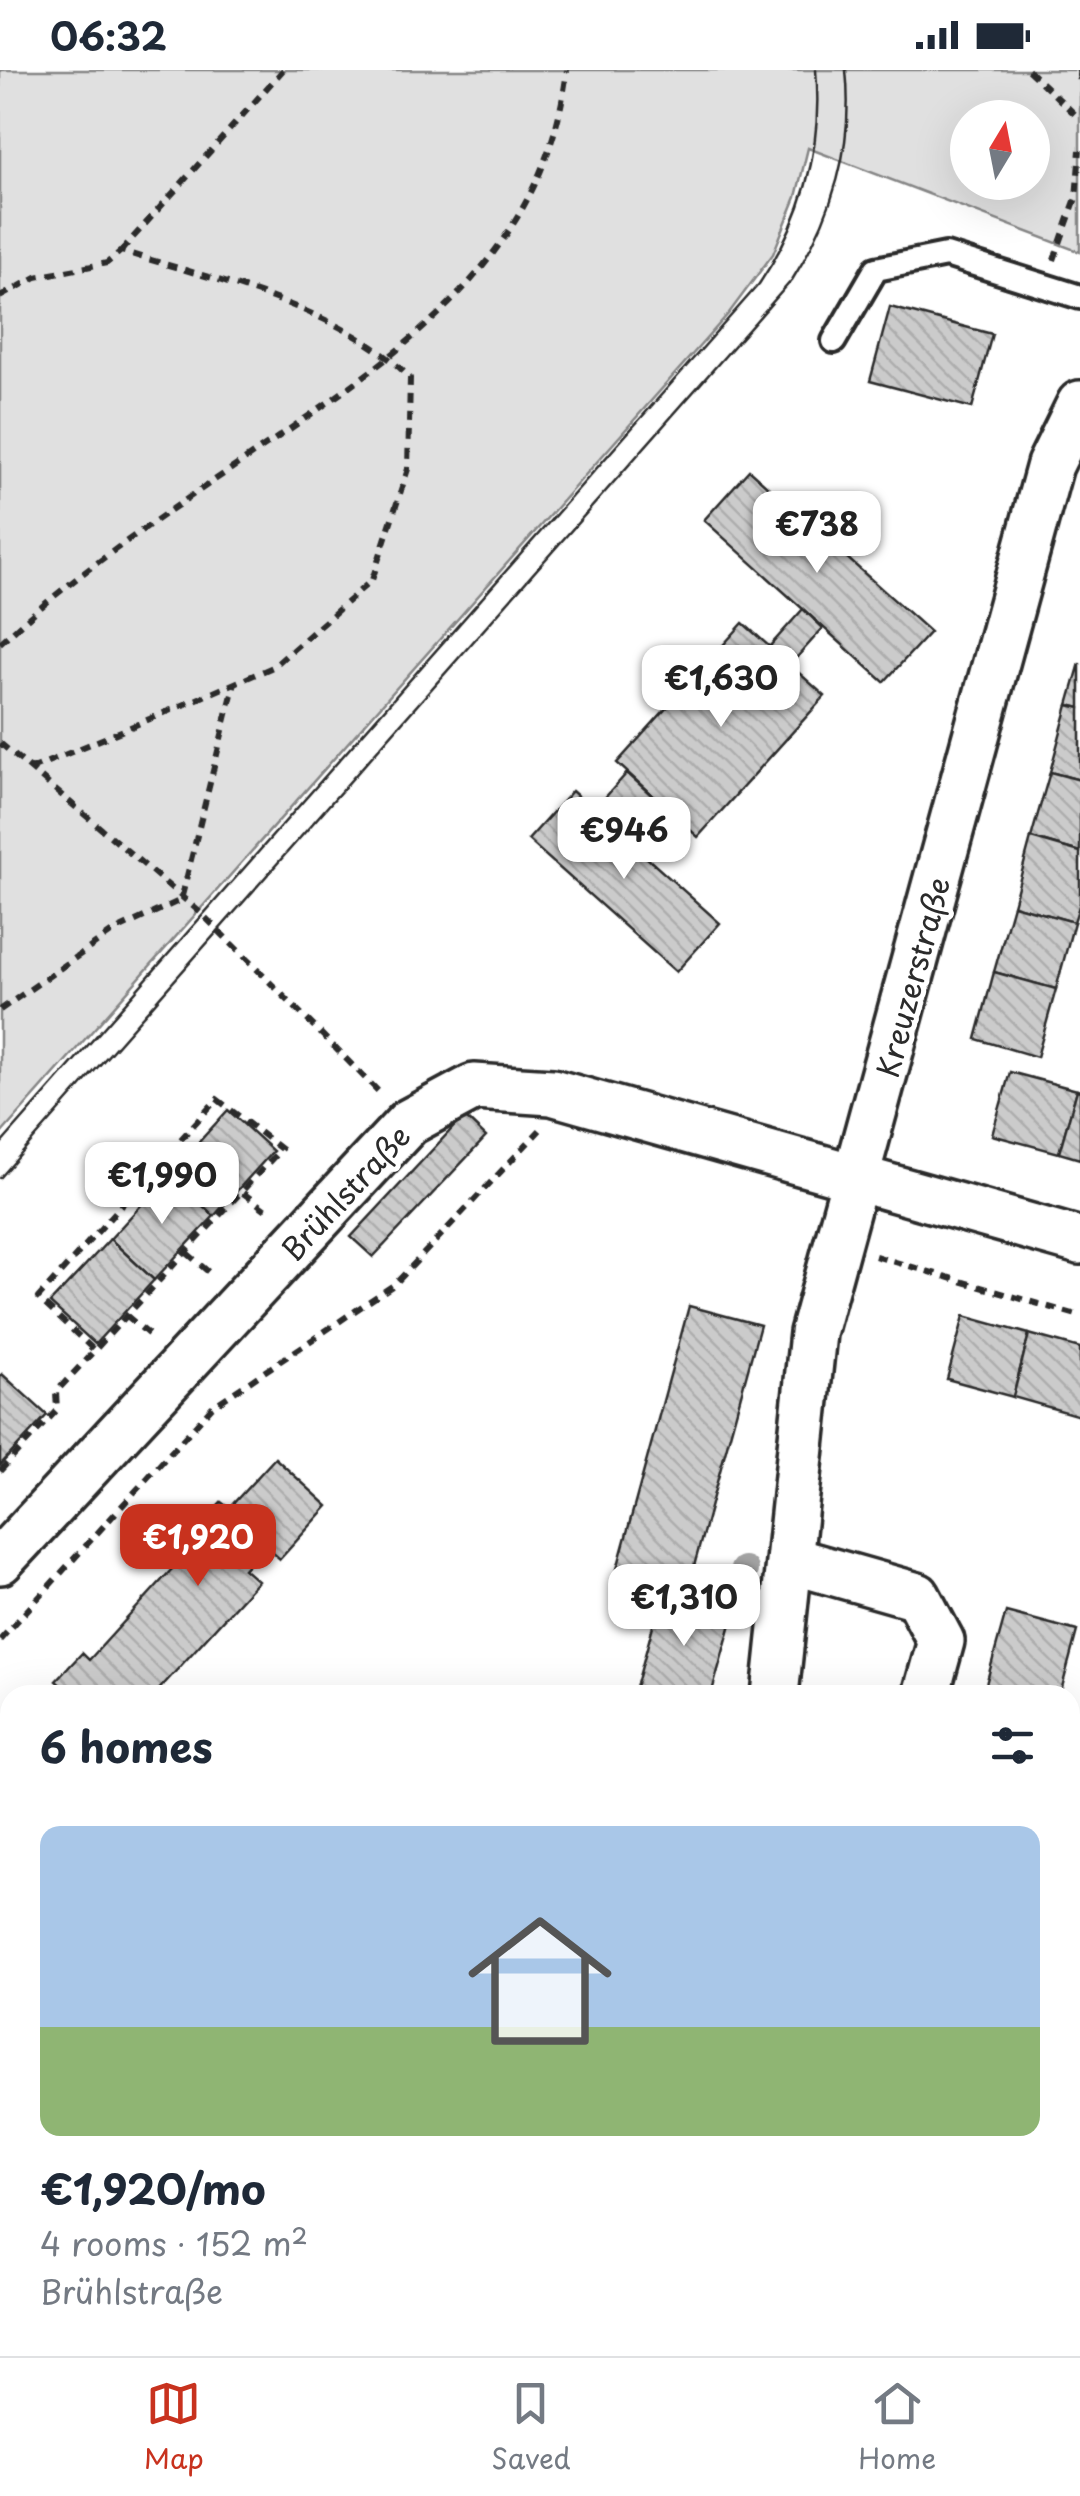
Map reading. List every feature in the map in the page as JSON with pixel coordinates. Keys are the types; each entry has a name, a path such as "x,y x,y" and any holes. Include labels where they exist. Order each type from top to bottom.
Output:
{"street":[{"name":"Kreuzerstraße","path":"776,1685 813,1332 858,1179 1050,464 1080,404"},
{"name":"Brühlstraße","path":"0,1561 409,1122 474,1088 552,1092 1080,1240"},
{"path":"790,1560 917,1596 941,1641 929,1685"}],"lane":[{"path":"834,341 876,269 946,255 1080,296"}],"path":[{"path":"0,297 36,277 107,263 121,252 283,70"},
{"path":"0,643 167,513 392,359 468,284 524,207 546,155 566,70"},
{"path":"1028,70 1080,118"},
{"path":"1079,70 1080,86"},
{"path":"1045,285 1076,198 1080,150"},
{"path":"31,769 274,667 372,580 408,468 410,378 392,359 286,301 121,252"},
{"path":"181,900 236,682"},
{"path":"0,743 74,802 218,930 409,1122"},
{"path":"0,1010 53,969 114,931 181,900"},
{"path":"0,1471 56,1410 56,1392 95,1351 281,1149 218,1099 38,1298 95,1351"},
{"path":"0,1640 212,1407 396,1284 548,1122"},
{"path":"838,1246 1080,1316"},
{"path":"18,1451 30,1462"}],"shaded area":[{"path":"0,70 1080,70 1080,252 808,148 796,197 773,254 729,313 0,1135"}],"building":[{"path":"890,307 992,334 972,408 870,381"},
{"path":"749,470 930,632 884,682 704,520"},
{"path":"803,609 823,628 790,665 770,646"},
{"path":"743,623 825,696 698,837 617,763"},
{"path":"1080,663 1080,708 1068,705"},
{"path":"1068,705 1080,708 1080,780 1050,772"},
{"path":"1050,772 1080,780 1080,852 1031,838"},
{"path":"627,773 657,800 623,836 594,810"},
{"path":"572,791 720,923 676,972 528,840"},
{"path":"1031,838 1080,852 1080,903 1074,922 1013,905"},
{"path":"1013,905 1074,922 1056,989 994,972"},
{"path":"994,972 1056,989 1037,1057 976,1039"},
{"path":"1010,1072 1077,1090 1059,1153 992,1135"},
{"path":"1077,1090 1080,1091 1080,1159 1059,1153"},
{"path":"228,1110 273,1151 214,1216 169,1175"},
{"path":"464,1116 486,1137 373,1257 351,1237"},
{"path":"169,1175 214,1216 154,1280 110,1239"},
{"path":"110,1239 154,1280 95,1344 50,1303"},
{"path":"689,1306 760,1325 685,1599 614,1580"},
{"path":"964,1316 1029,1334 1013,1397 947,1379"},
{"path":"1029,1334 1080,1348 1080,1416 1013,1397"},
{"path":"0,1376 47,1415 0,1465"},
{"path":"275,1458 328,1506 280,1559 265,1546 244,1569 258,1581 163,1685 61,1685 56,1681 82,1653 89,1660 203,1535 196,1528 221,1502 229,1508"},
{"path":"662,1593 734,1613 714,1685 637,1685"},
{"path":"1006,1612 1077,1631 1063,1685 986,1685"}],"tram line":[{"path":"0,1145 759,284 787,234 807,182 816,127 816,70"},
{"path":"0,1178 792,280 819,231 837,180 847,126 846,70"}]}
